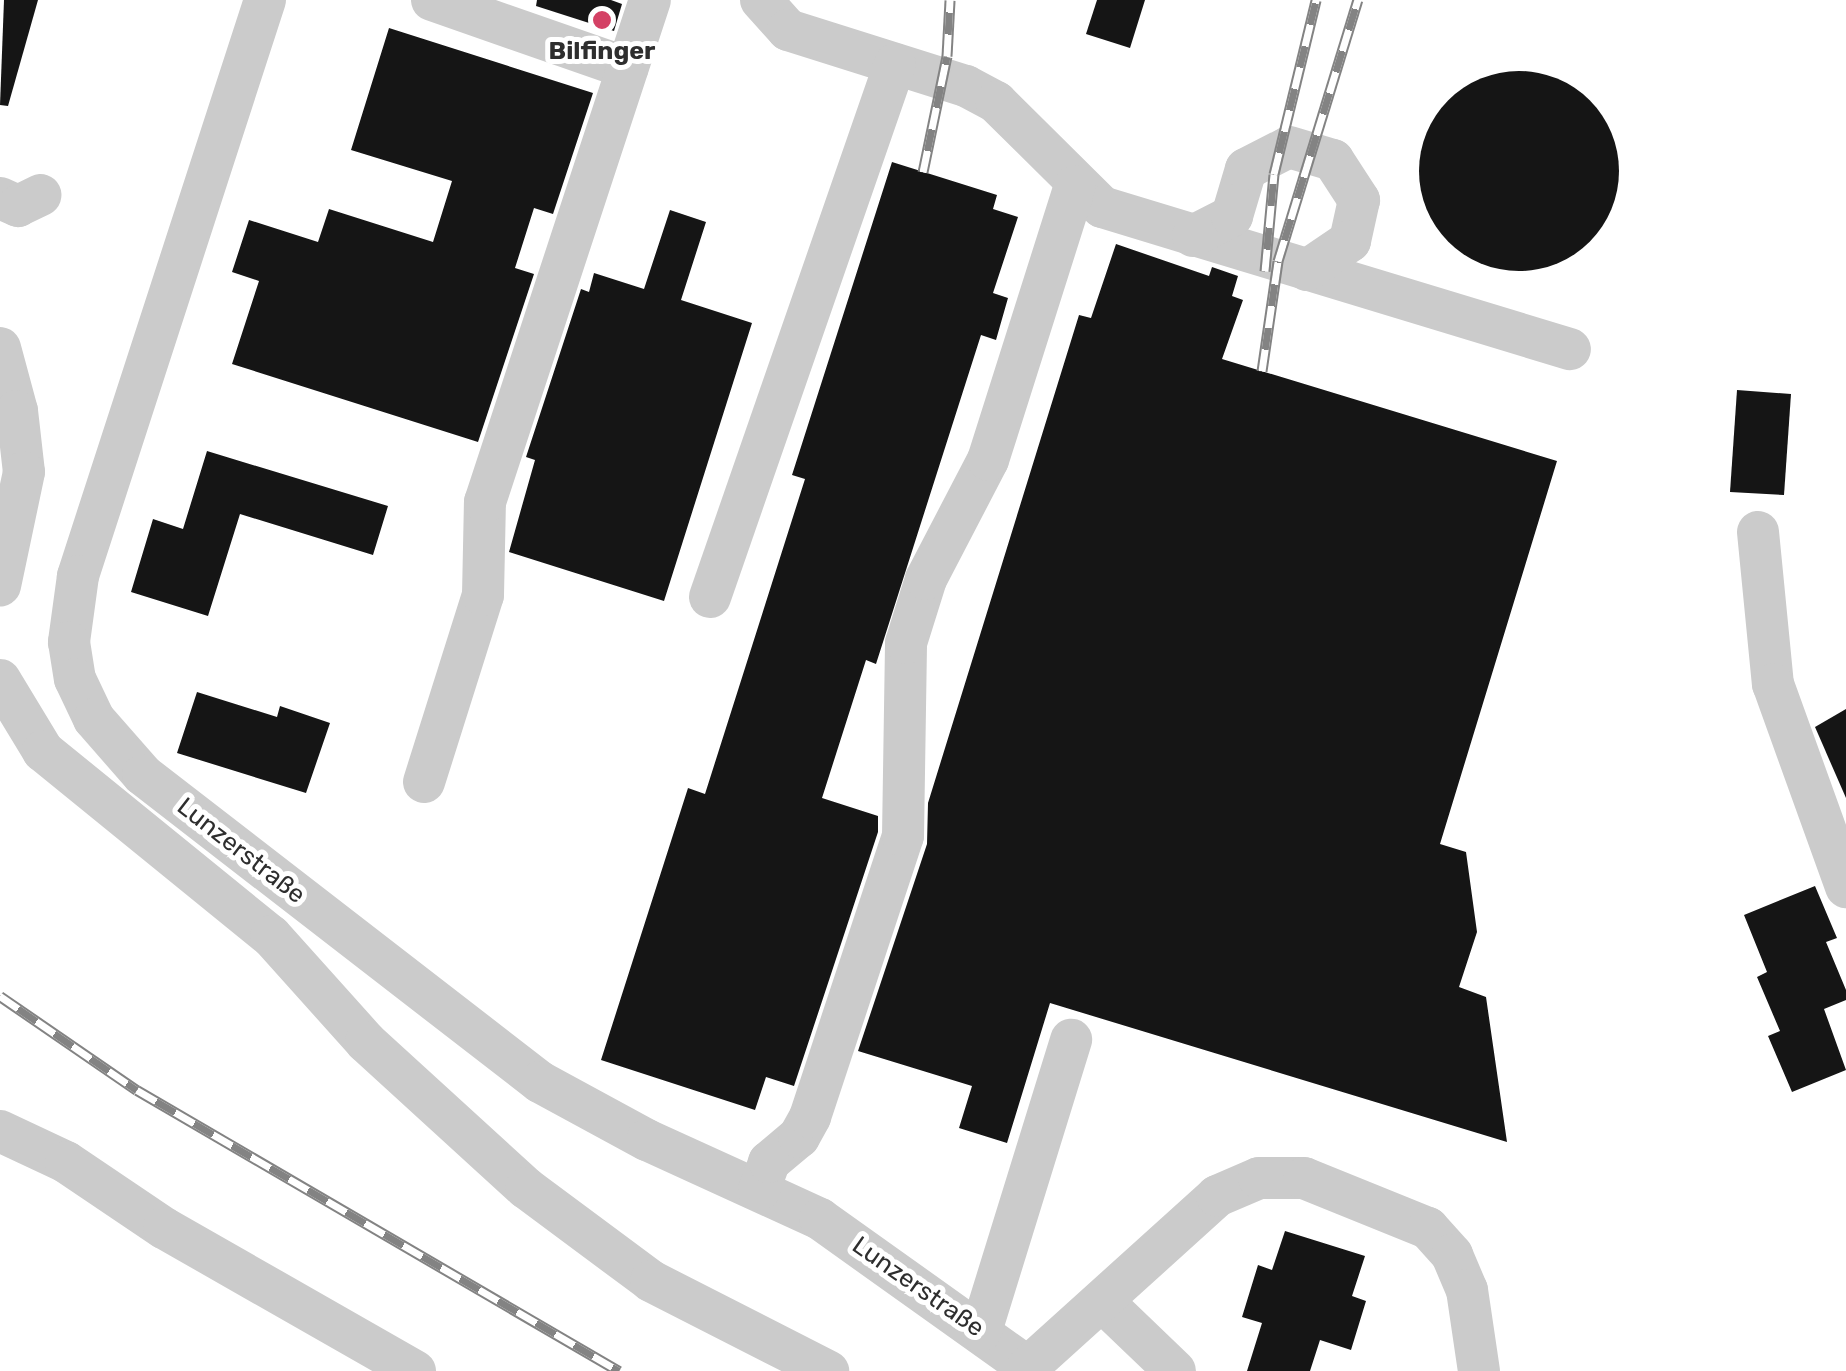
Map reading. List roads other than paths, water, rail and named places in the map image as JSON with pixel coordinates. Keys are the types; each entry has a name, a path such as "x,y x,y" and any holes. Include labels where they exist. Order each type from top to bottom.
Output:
{"street":[{"name":"Lunzerstraße","path":"265,0 78,576 69,642 75,679 94,719 143,775 540,1082 820,1219 1030,1369"},
{"path":"432,0 627,68"},
{"path":"424,782 484,595 485,502 650,0"},
{"path":"760,0 788,30 996,102 1088,196 1194,236 1570,348"},
{"path":"710,597 895,64"},
{"path":"1194,236 1232,216 1246,168 1290,147 1333,160 1359,200 1350,241 1307,270"},
{"path":"759,1190 769,1162 800,1136 810,1117 903,836 906,643 926,579 988,460 1088,196"},
{"path":"0,348 17,411 24,472 0,586"},
{"path":"1758,532 1773,684 1846,887"},
{"path":"0,680 43,751 272,936 366,1042 526,1188 651,1281 828,1371"},
{"path":"981,1332 1072,1040"},
{"path":"0,1131 66,1162 164,1228 415,1371"},
{"path":"1030,1369 1164,1236 1217,1196 1259,1178 1304,1178 1428,1228 1452,1255 1467,1290 1479,1371"},
{"path":"1102,1301 1175,1371"}],"railway":[{"path":"923,172 947,56 950,0"},
{"path":"1265,271 1274,174 1316,0"},
{"path":"1262,371 1278,261 1358,0"},
{"path":"0,996 137,1090 619,1371"}],"place":[{"name":"Bilfinger","path":"602,20"}]}
